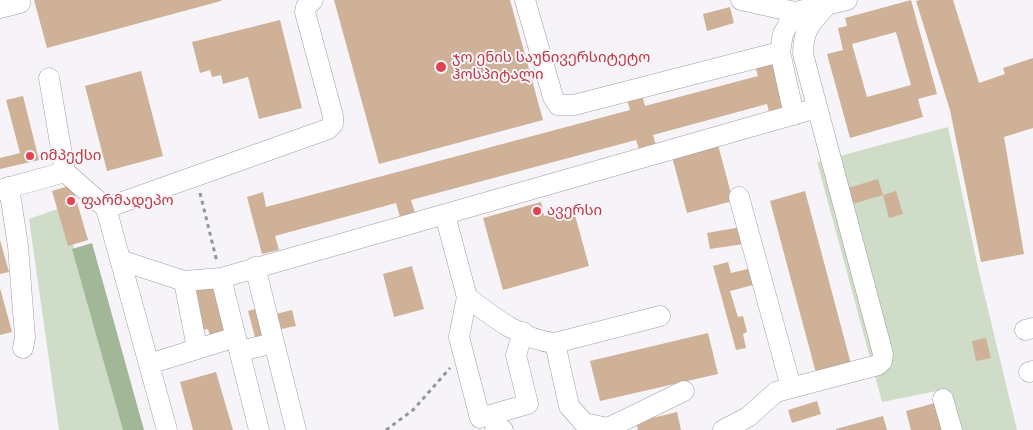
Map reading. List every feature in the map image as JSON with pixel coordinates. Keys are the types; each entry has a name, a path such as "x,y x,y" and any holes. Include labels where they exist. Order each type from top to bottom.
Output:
{"street":[{"path":"106,208 196,175 322,133 332,124 305,12 306,6 313,0"},
{"path":"525,0 553,97 558,105 574,105 780,52"},
{"path":"741,0 795,12 846,0"},
{"path":"0,8 20,3"},
{"path":"723,430 748,417 776,392 878,365 882,361 883,354 803,54 803,36 810,24 827,5"},
{"path":"794,115 780,52 783,34 795,12"},
{"path":"48,78 65,172 106,208 167,430"},
{"path":"120,260 184,282 221,278 817,108"},
{"path":"23,348 25,337 19,255 7,215 5,188 65,172"},
{"path":"739,197 791,387"},
{"path":"445,215 468,297 459,337 480,418 528,404 516,356 523,332"},
{"path":"255,268 296,430"},
{"path":"221,278 259,430"},
{"path":"184,282 197,348"},
{"path":"468,297 499,322 523,332 538,342 555,342 660,316"},
{"path":"555,342 569,406 584,423 608,428 684,391"},
{"path":"149,364 197,348 274,343"},
{"path":"943,399 952,430"},
{"path":"496,430 503,430"}],"path":[{"path":"196,175 221,278"},
{"path":"386,430 413,410 462,354"}],"green space":[{"path":"948,127 978,268 1017,430 960,430 947,389 882,402 817,162"},
{"path":"63,207 123,430 59,430 29,219"},
{"path":"92,243 144,430 123,430 72,249"}],"building":[{"path":"34,0 221,0 221,1 47,48"},
{"name":"ჯო ენის საუნივერსიტეტო ჰოსპიტალი","path":"334,0 510,0 543,120 379,164"},
{"path":"911,0 937,94 918,99 923,117 850,138 827,54 843,50 838,28 847,26 845,18","holes":["896,32 911,85 867,97 852,44"]},
{"path":"953,0 979,83 1005,74 1003,68 1033,58 1033,128 1004,137 1024,254 981,262 950,110 916,1"},
{"path":"730,7 734,23 707,31 703,14"},
{"path":"280,20 302,108 259,119 248,77 223,84 221,75 212,77 210,70 200,73 192,42"},
{"path":"771,55 787,115 771,120 767,104 653,135 657,149 640,153 636,140 411,200 415,213 400,217 396,203 275,236 279,250 262,254 247,197 263,192 266,207 630,110 626,96 641,92 645,106 758,76 753,60"},
{"path":"141,71 163,156 107,171 85,86"},
{"path":"23,96 39,160 0,169 0,158 20,153 6,100"},
{"path":"717,141 733,201 687,213 671,153"},
{"path":"878,179 883,195 852,204 848,188"},
{"path":"72,185 88,240 68,246 52,191"},
{"path":"805,191 851,364 816,373 770,201"},
{"path":"896,191 903,214 889,218 883,195"},
{"path":"541,202 544,216 573,208 589,266 503,290 483,218"},
{"path":"741,227 744,244 710,249 707,233"},
{"path":"0,240 9,272 0,274"},
{"path":"728,262 731,273 752,268 757,284 730,291 738,317 743,316 747,332 743,334 746,348 736,350 713,266"},
{"path":"412,266 424,309 394,317 383,274"},
{"path":"218,283 230,331 210,336 208,329 200,331 189,290"},
{"path":"0,288 12,332 0,335"},
{"path":"259,308 266,334 255,337 248,311"},
{"path":"292,310 296,326 276,330 272,315"},
{"path":"708,333 718,374 600,401 590,361"},
{"path":"986,338 991,358 976,361 972,341"},
{"path":"216,372 233,430 193,430 180,382"},
{"path":"817,401 821,414 792,423 788,410"},
{"path":"935,403 942,430 911,430 906,411"},
{"path":"677,412 681,430 638,430 636,422"},
{"path":"883,416 887,430 836,430 836,429"}],"place":[{"name":"ჯო ენის საუნივერსიტეტო ჰოსპიტალი","path":"441,67"},
{"name":"იმპექსი","path":"30,156"},
{"name":"ფარმადეპო","path":"71,201"},
{"name":"ავერსი","path":"537,211"}]}
